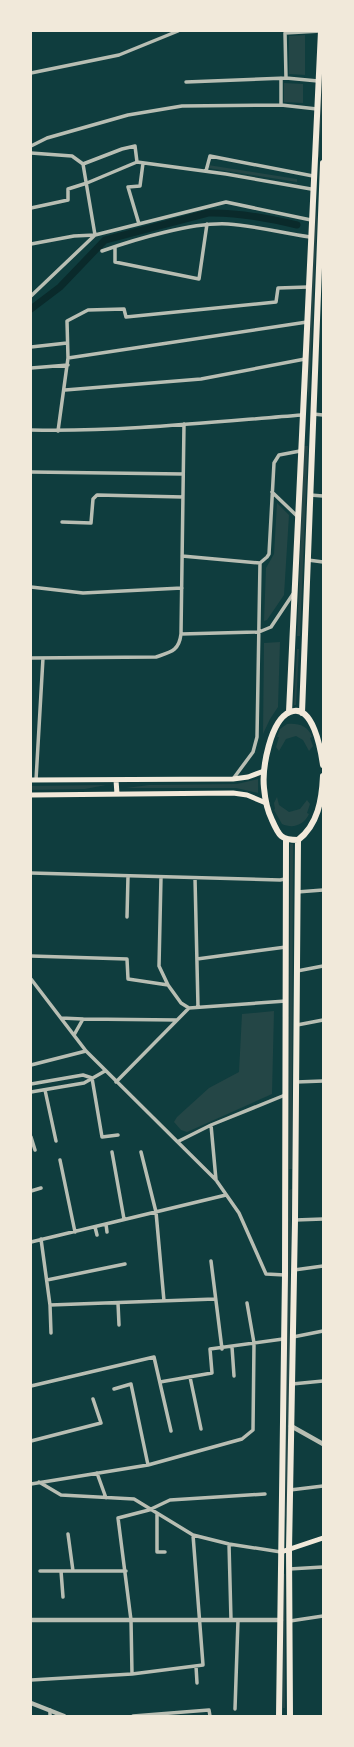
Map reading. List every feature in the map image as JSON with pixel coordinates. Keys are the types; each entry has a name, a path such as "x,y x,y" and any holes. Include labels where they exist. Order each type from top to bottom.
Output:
{"main road":[{"path":"289,712 300,451 309,287 312,189 321,31"},
{"path":"302,713 318,288 322,239 323,164"},
{"path":"309,287 318,288"},
{"path":"292,643 305,643"},
{"path":"298,840 286,840 281,836 275,827 266,803 264,786 264,770 270,741 274,731 283,717 289,712 296,711 302,713 310,720 316,733 323,765"},
{"path":"34,780 233,779 248,777 264,770"},
{"path":"290,1716 289,1550 295,1220 298,840 309,829 322,802 323,776"},
{"path":"116,780 117,794"},
{"path":"31,795 233,793 247,795 266,803"},
{"path":"279,1716 285,1275 284,1179 286,840"},
{"path":"284,1179 295,1179"},
{"path":"281,1552 323,1538"}],"street":[{"path":"31,73 119,55 178,31"},
{"path":"286,78 285,33 321,31"},
{"path":"280,78 281,105"},
{"path":"186,82 280,78 318,80"},
{"path":"31,146 47,138 128,115 182,106 281,105 317,109"},
{"path":"83,164 122,149 136,146 137,162"},
{"path":"31,153 72,156 83,164 95,235"},
{"path":"206,171 210,156 313,176"},
{"path":"31,208 68,200 68,189 87,184 137,162 206,171 312,189"},
{"path":"139,224 128,187 140,186 143,163"},
{"path":"31,244 74,236 95,235 226,202 311,220"},
{"path":"115,247 115,262 199,279 207,224"},
{"path":"102,251 130,241 207,224 228,224 310,237"},
{"path":"31,296 95,235"},
{"path":"58,431 68,365 67,321 88,310 124,309 126,317 276,302 278,288 309,287"},
{"path":"68,358 307,322"},
{"path":"31,347 67,343"},
{"path":"65,390 201,379 305,359"},
{"path":"31,368 68,365"},
{"path":"31,430 58,431 184,424 302,414"},
{"path":"313,414 323,415"},
{"path":"31,658 156,657 175,650 180,642 181,634 184,424"},
{"path":"233,779 253,752 257,737 260,564 269,554 274,463 276,457 282,454 300,451"},
{"path":"31,472 183,474"},
{"path":"272,492 297,517"},
{"path":"62,522 91,523 93,499 97,495 183,497"},
{"path":"310,495 323,496"},
{"path":"182,556 260,564"},
{"path":"308,560 323,562"},
{"path":"31,587 83,593 182,588"},
{"path":"181,634 258,632 271,627 294,592"},
{"path":"34,780 43,658"},
{"path":"31,873 286,879"},
{"path":"127,917 128,876"},
{"path":"161,877 159,966 168,985 181,1003 189,1008 286,1001"},
{"path":"195,878 198,1007"},
{"path":"297,892 323,890"},
{"path":"197,959 286,947"},
{"path":"31,956 127,959 128,979 168,985"},
{"path":"297,971 323,966"},
{"path":"31,979 86,1050 105,1071 216,1180 238,1213 266,1274 285,1275"},
{"path":"116,1082 189,1008"},
{"path":"61,1018 177,1020"},
{"path":"74,1035 83,1019"},
{"path":"297,1025 323,1020"},
{"path":"31,1065 86,1050"},
{"path":"31,1092 84,1083 105,1071"},
{"path":"31,1084 83,1075 92,1078"},
{"path":"92,1078 102,1137 118,1135"},
{"path":"296,1082 323,1080"},
{"path":"44,1090 56,1141"},
{"path":"178,1142 211,1125 285,1095"},
{"path":"211,1125 216,1180"},
{"path":"31,1137 35,1150"},
{"path":"112,1152 124,1219"},
{"path":"141,1152 156,1212 164,1301"},
{"path":"60,1160 74,1232"},
{"path":"31,1191 41,1188"},
{"path":"31,1242 226,1195"},
{"path":"295,1220 323,1219"},
{"path":"106,1224 107,1232"},
{"path":"96,1227 97,1234"},
{"path":"41,1239 50,1305 51,1333"},
{"path":"211,1261 214,1299 222,1349"},
{"path":"47,1280 125,1264"},
{"path":"294,1270 323,1266"},
{"path":"50,1305 214,1299"},
{"path":"118,1303 119,1325"},
{"path":"31,1484 148,1465 242,1439 253,1430 254,1343 247,1303"},
{"path":"292,1338 323,1331"},
{"path":"160,1382 212,1373 210,1349 222,1349 283,1339"},
{"path":"232,1347 234,1376"},
{"path":"31,1386 154,1357 171,1431"},
{"path":"190,1377 201,1429"},
{"path":"292,1384 323,1381"},
{"path":"114,1389 131,1384 148,1465"},
{"path":"31,1441 101,1423 93,1399"},
{"path":"291,1426 323,1444"},
{"path":"97,1473 106,1498"},
{"path":"39,1482 61,1495 134,1499 149,1510 193,1535 229,1544 281,1552"},
{"path":"290,1490 323,1486"},
{"path":"132,1674 126,1571 118,1518 149,1510 170,1500 265,1494"},
{"path":"156,1514 157,1552 165,1552"},
{"path":"68,1534 73,1571"},
{"path":"31,1680 132,1674 203,1665 193,1535"},
{"path":"229,1544 231,1620"},
{"path":"289,1569 323,1567"},
{"path":"40,1571 126,1571"},
{"path":"62,1571 63,1597"},
{"path":"290,1621 323,1616"},
{"path":"31,1620 281,1620"},
{"path":"235,1709 238,1620"},
{"path":"196,1666 197,1683"},
{"path":"31,1703 64,1716"},
{"path":"50,1710 50,1716"},
{"path":"133,1716 209,1710 210,1716"}],"shaded area":[{"path":"323,31 323,84 319,158 316,154"},
{"path":"305,35 305,75 289,74 289,36"},
{"path":"284,83 303,84 303,103 284,102"},
{"path":"208,165 297,179 297,182 208,168"},
{"path":"315,198 317,219 309,400 307,387"},
{"path":"304,446 308,446 300,636 297,636"},
{"path":"277,503 289,515 284,595 267,620 264,621 266,568 274,554"},
{"path":"280,642 278,707 263,734 264,643"},
{"path":"297,649 299,649 296,705 294,705"},
{"path":"287,724 299,725 308,730 312,737 310,738 313,746 309,751 303,740 296,736 286,739 279,751 276,747 279,737 277,737 280,729"},
{"path":"258,779 258,793 236,788 126,788 149,785 237,784"},
{"path":"106,785 85,789 31,790 31,786"},
{"path":"277,797 279,805 289,812 300,809 307,800 310,804 307,818 298,825 294,826 282,824 274,810 274,803"},
{"path":"290,844 293,844 292,1169 289,1169"},
{"path":"274,1011 272,1094 187,1132 181,1130 174,1122 177,1117 209,1088 239,1072 242,1014"},
{"path":"292,1189 288,1504 285,1521 289,1190"},
{"path":"283,1574 285,1574 285,1708 283,1708"}],"waterway":[{"path":"31,309 60,287 105,240 208,213 230,213 253,216 297,225"}]}
